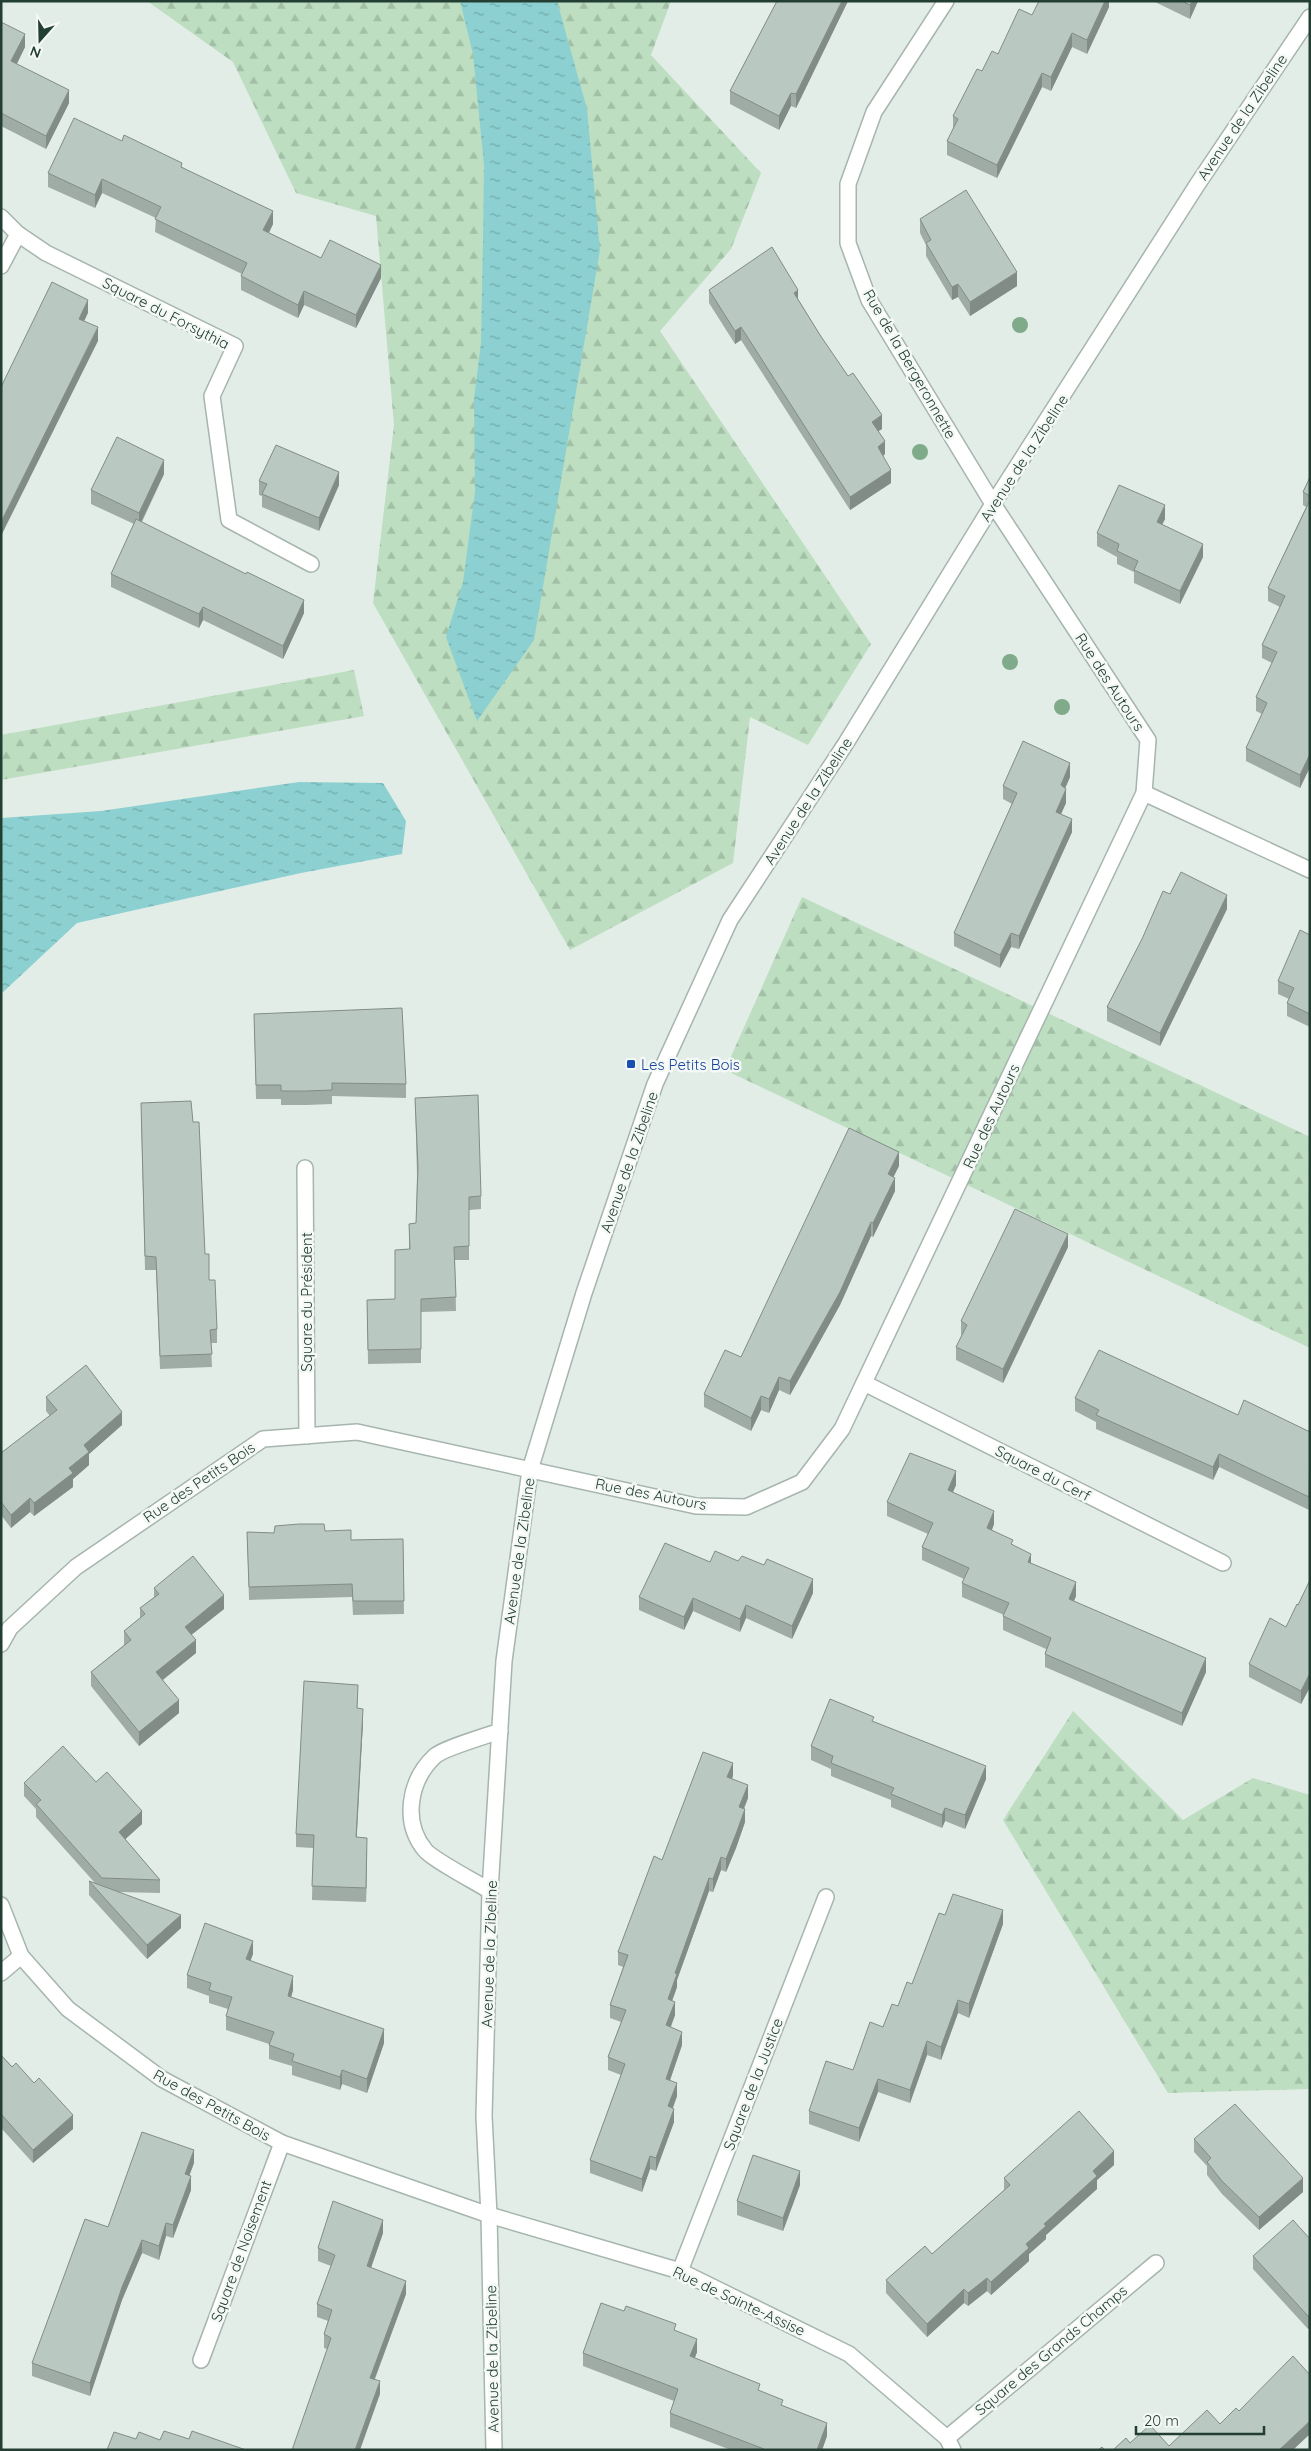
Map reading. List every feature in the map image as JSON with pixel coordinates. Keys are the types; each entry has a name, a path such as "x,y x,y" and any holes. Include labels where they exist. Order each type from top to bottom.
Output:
{"street":[{"name":"Rue de la Bergeronnette","path":"946,1 874,112 848,184 848,243 869,300 993,504"},
{"name":"Avenue de la Zibeline","path":"494,2450 489,2215 484,2116 490,1891 504,1661 530,1470 584,1293 656,1084 730,920 846,743 993,504 1197,185 1310,17"},
{"name":"Square du Forsythia","path":"1,217 18,234 46,253 235,346 212,396 229,520 311,564"},
{"path":"1,266 18,234"},
{"name":"Rue des Autours","path":"530,1470 696,1506 746,1507 802,1482 842,1429 1144,793 1148,740 993,504"},
{"path":"1144,793 1310,870"},
{"name":"Square du Président","path":"305,1168 307,1436"},
{"name":"Square du Cerf","path":"864,1383 1223,1563"},
{"name":"Rue des Petits Bois","path":"1,1644 10,1628 76,1567 262,1439 357,1432 530,1470"},
{"path":"490,1891 426,1852 413,1833 410,1808 418,1779 436,1755 500,1731"},
{"name":"Square de la Justice","path":"680,2272 826,1897"},
{"name":"Rue des Petits Bois","path":"1,1905 21,1956 68,2009 162,2079 282,2143 489,2215"},
{"path":"1,1973 21,1956"},
{"name":"Square de Noisement","path":"201,2360 282,2143"},
{"name":"Rue de Sainte-Assise","path":"489,2215 680,2272 849,2354 950,2444"},
{"name":"Square des Grands Champs","path":"950,2444 1156,2262"}],"green space":[{"path":"147,1 671,1 651,55 761,173 731,249 660,331 871,644 808,745 750,717 733,863 570,950 373,603 394,425 376,216 296,193 233,62"},
{"path":"354,670 364,716 1,780 1,735"},
{"path":"802,897 1310,1137 1310,1348 725,1070"},
{"path":"1073,1711 1183,1820 1253,1778 1310,1795 1310,2089 1168,2093 1003,1820"}],"water":[{"path":"460,1 557,1 587,109 600,250 534,640 477,721 446,637 463,582 475,492 474,399 481,343 484,165 473,54"},
{"path":"299,782 383,783 406,821 402,854 301,873 77,923 1,994 1,818 101,811"}],"building":[{"path":"777,1 842,1 796,94 791,93 779,116 730,91"},
{"path":"1039,1 1105,1 1087,40 1072,33 1051,77 1042,73 997,165 947,141 958,119 953,116 977,69 982,71 992,51 998,54 1019,9 1032,15"},
{"path":"1181,1 1192,1 1190,5"},
{"path":"1,22 25,34 11,61 69,90 46,136 1,113"},
{"path":"74,118 122,141 124,135 182,163 181,167 273,211 263,230 321,258 330,240 381,265 356,315 304,291 298,305 241,276 247,263 155,219 161,207 102,179 95,195 48,173"},
{"path":"966,190 1017,272 970,302 958,284 952,287 926,243 931,240 920,219"},
{"path":"772,247 798,290 794,293 820,335 848,376 853,373 882,415 872,422 885,441 878,447 891,470 850,497 741,327 735,331 709,290"},
{"path":"52,282 88,300 79,319 98,327 1,522 1,387"},
{"path":"117,437 164,460 139,513 91,490"},
{"path":"276,445 339,472 319,518 262,494 267,484 259,481"},
{"path":"1310,477 1310,496 1303,492"},
{"path":"1119,485 1165,505 1157,522 1203,544 1180,591 1134,570 1138,561 1117,551 1119,544 1097,533"},
{"path":"1310,500 1310,754 1300,775 1246,748 1267,703 1256,697 1277,652 1262,645 1285,596 1268,588"},
{"path":"136,519 246,574 247,572 304,600 283,646 203,607 199,614 111,574"},
{"path":"1023,741 1070,763 1061,785 1066,789 1056,812 1072,819 1019,936 1011,933 1000,955 954,933 1017,793 1003,786"},
{"path":"1181,872 1227,895 1160,1033 1107,1007 1142,939 1163,891 1170,894"},
{"path":"1300,930 1310,935 1310,1014 1287,1003 1294,988 1278,981"},
{"path":"402,1008 406,1084 332,1083 332,1090 306,1091 281,1091 281,1085 256,1085 254,1014"},
{"path":"478,1095 481,1196 469,1197 469,1246 454,1247 456,1297 421,1299 421,1349 368,1350 367,1300 395,1299 395,1250 410,1249 409,1224 416,1223 418,1168 415,1098"},
{"path":"191,1101 193,1122 199,1122 205,1254 209,1254 209,1280 215,1280 217,1329 210,1330 212,1354 160,1356 156,1257 145,1256 141,1103"},
{"path":"849,1128 899,1152 888,1174 895,1178 873,1223 871,1222 840,1292 790,1381 779,1377 769,1399 761,1396 751,1418 704,1394 725,1350 741,1357"},
{"path":"1015,1209 1068,1234 1003,1369 956,1347 967,1325 961,1321"},
{"path":"1099,1350 1238,1415 1244,1400 1310,1432 1309,1497 1219,1454 1213,1467 1096,1415 1099,1410 1075,1398"},
{"path":"86,1365 122,1412 84,1445 89,1452 69,1468 73,1473 34,1503 30,1498 11,1515 1,1502 1,1453 57,1410 46,1397"},
{"path":"910,1453 956,1471 948,1490 994,1511 987,1528 1013,1540 1011,1544 1031,1554 1028,1562 1076,1582 1069,1599 1206,1658 1182,1713 1045,1654 1051,1638 1003,1616 1009,1603 962,1583 969,1568 922,1547 933,1523 887,1502"},
{"path":"324,1524 325,1531 351,1530 351,1540 403,1539 404,1601 353,1601 352,1584 249,1587 247,1532 274,1533 275,1526"},
{"path":"665,1543 710,1562 715,1551 738,1561 742,1556 764,1565 767,1559 813,1579 792,1626 746,1605 740,1619 693,1598 684,1617 639,1597"},
{"path":"193,1556 224,1595 185,1627 196,1640 156,1672 179,1700 139,1732 91,1672 131,1640 124,1631 145,1614 140,1608 159,1594 154,1588"},
{"path":"1310,1580 1310,1673 1301,1691 1249,1664 1270,1618 1286,1627"},
{"path":"304,1681 358,1685 357,1708 363,1709 356,1837 367,1838 366,1888 312,1886 314,1835 296,1834"},
{"path":"830,1699 874,1717 872,1721 986,1766 965,1815 945,1808 942,1815 891,1794 894,1788 831,1763 833,1756 811,1746"},
{"path":"63,1746 96,1782 107,1772 142,1811 119,1832 160,1880 102,1878 36,1804 41,1800 24,1783"},
{"path":"703,1752 733,1763 727,1777 748,1785 739,1807 745,1809 726,1859 721,1857 713,1879 709,1878 675,1973 677,1974 668,1999 675,2002 666,2025 682,2032 666,2079 677,2083 668,2106 674,2109 656,2158 650,2156 642,2179 590,2160 625,2064 608,2057 626,2010 610,2005 628,1955 618,1952 654,1856 662,1860"},
{"path":"89,1881 181,1915 147,1945"},
{"path":"953,1894 1003,1910 969,2004 958,2000 941,2047 927,2041 910,2090 878,2079 859,2128 809,2111 826,2061 853,2070 870,2022 883,2027 892,2004 898,2006 907,1982 912,1984 939,1913 945,1915"},
{"path":"205,1923 253,1941 246,1959 293,1976 288,1996 384,2029 367,2079 342,2070 340,2077 292,2061 294,2054 269,2045 274,2032 226,2016 232,1997 209,1990 211,1983 187,1975"},
{"path":"1,2055 12,2067 16,2063 34,2083 39,2078 73,2115 33,2150 1,2114"},
{"path":"1235,2104 1303,2178 1259,2217 1222,2181 1207,2162 1211,2158 1194,2139"},
{"path":"1079,2111 1114,2151 1093,2171 1097,2176 1044,2224 1046,2226 1026,2244 1029,2248 991,2282 987,2278 968,2293 964,2289 927,2324 886,2280 925,2246 932,2254 1010,2185 1004,2178"},
{"path":"142,2132 194,2150 185,2174 191,2176 173,2225 166,2223 159,2246 142,2240 122,2287 90,2383 32,2363 85,2219 108,2227"},
{"path":"753,2155 800,2171 783,2218 737,2201"},
{"path":"333,2201 383,2220 367,2266 406,2281 370,2378 380,2381 355,2450 292,2450 331,2338 324,2334 332,2310 317,2304 335,2255 318,2248"},
{"path":"1293,2220 1310,2239 1310,2314 1308,2316 1253,2256"},
{"path":"601,2303 624,2311 626,2306 676,2324 674,2330 697,2339 690,2356 760,2384 758,2390 783,2400 781,2405 827,2423 817,2450 764,2450 670,2413 678,2389 583,2353"},
{"path":"1293,2356 1310,2375 1310,2421 1279,2450 1113,2450 1126,2438 1130,2443 1150,2425 1169,2446 1207,2410 1220,2424 1236,2408 1239,2411"},
{"path":"164,2431 189,2439 192,2431 246,2450 107,2450 114,2432 136,2439 139,2432 160,2440"}],"place":[{"name":"Les Petits Bois","path":"631,1064"}]}
